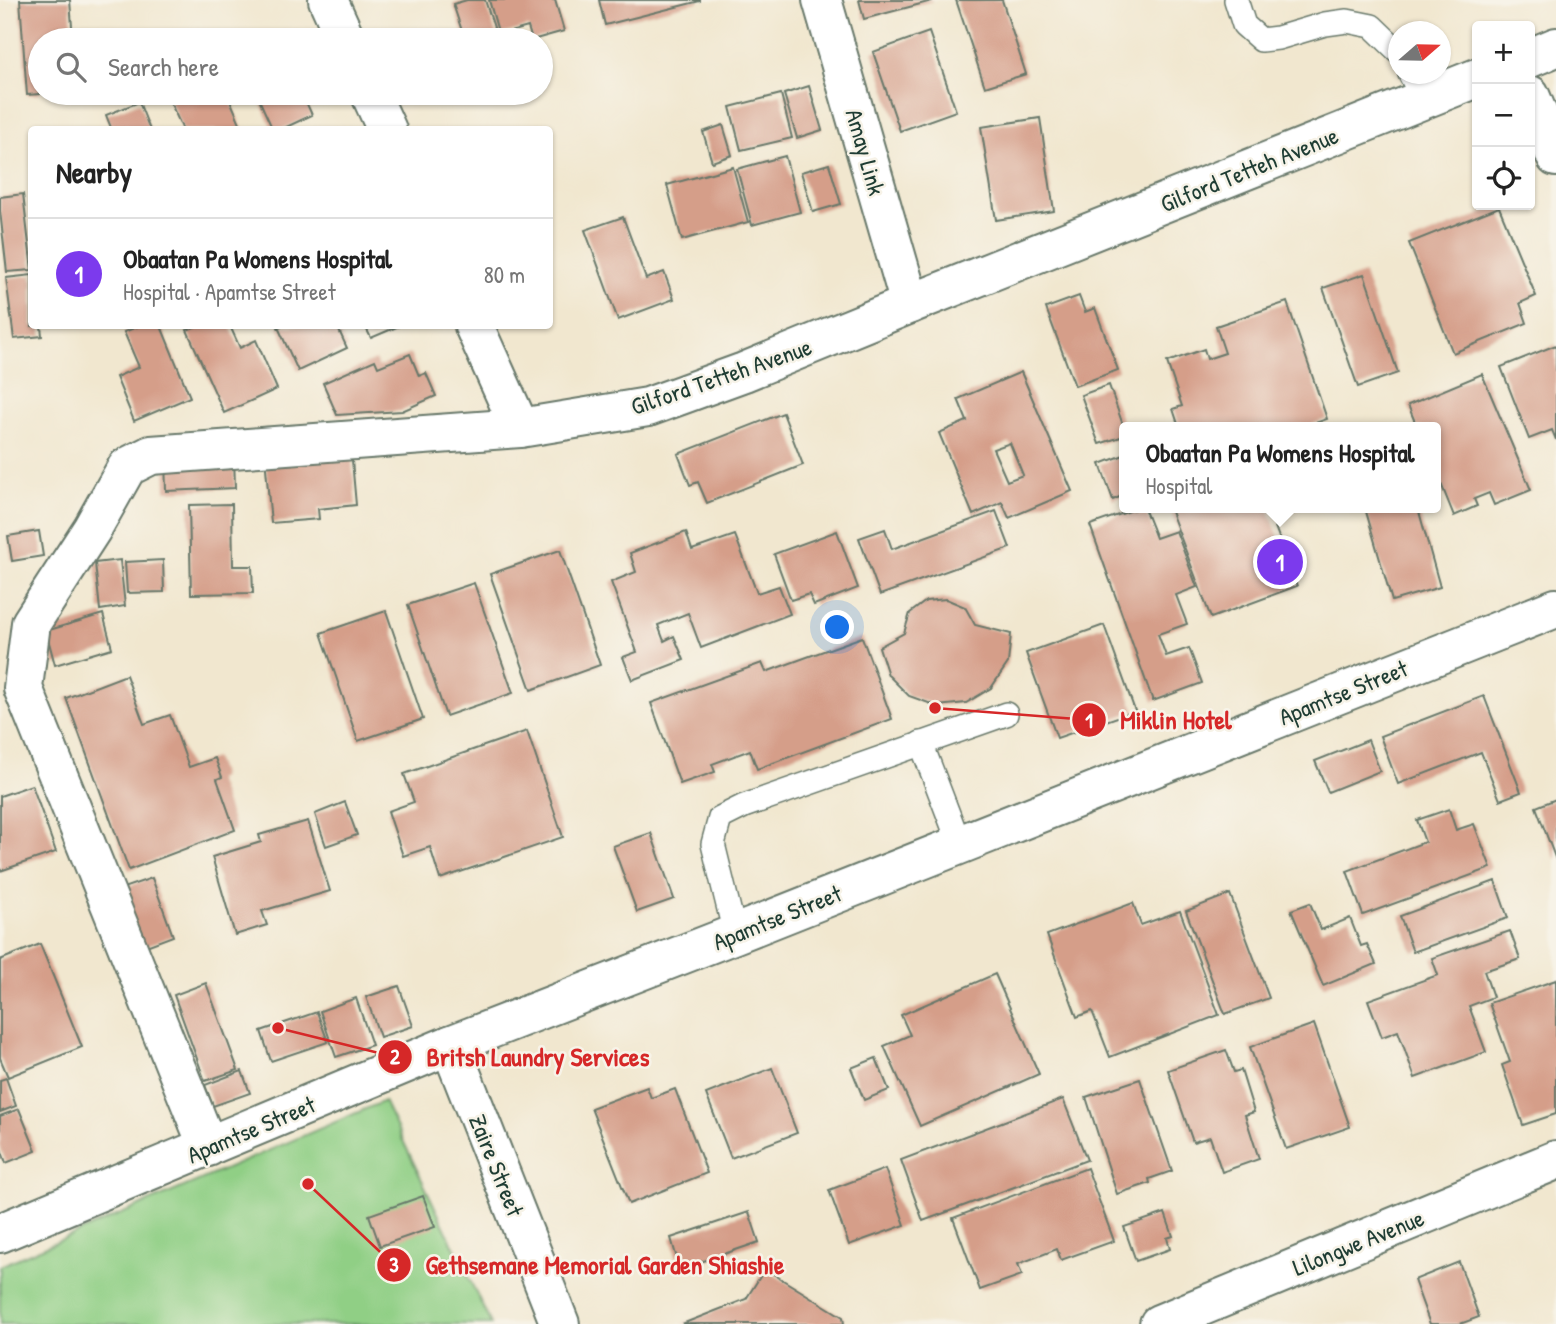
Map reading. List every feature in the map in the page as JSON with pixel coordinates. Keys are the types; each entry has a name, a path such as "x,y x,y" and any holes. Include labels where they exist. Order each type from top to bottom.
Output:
{"street":[{"path":"328,0 341,28"},
{"name":"Amay Link","path":"822,0 910,304"},
{"path":"1535,56 1556,47"},
{"name":"Gilford Tetteh Avenue","path":"208,1147 23,688 32,624 92,529 127,467 151,455 520,428 649,407 744,372 910,304 1417,87 1472,80"},
{"path":"376,105 385,126"},
{"path":"1535,107 1556,158"},
{"path":"475,329 520,428"},
{"name":"Apamtse Street","path":"0,1233 450,1045 1556,608"},
{"name":"Zaire Street","path":"450,1045 560,1324"},
{"name":"Lilongwe Avenue","path":"1160,1324 1556,1160"}],"lane":[{"path":"1236,0 1244,25 1261,40 1347,21 1372,26 1388,41"},
{"path":"735,934 713,844 720,818 744,806 1006,714"},
{"path":"921,743 960,845"}],"green space":[{"path":"384,1101 491,1324 0,1324 0,1266"}],"building":[{"path":"20,0 70,0 72,28 28,28 27,95"},
{"path":"467,0 485,0 494,28 461,28 453,4"},
{"path":"489,0 555,0 564,31 553,34 553,28 497,28"},
{"path":"599,0 700,0 700,1 605,25"},
{"path":"859,0 932,0 932,1 864,19"},
{"path":"956,0 1002,0 1026,74 985,87"},
{"path":"929,32 956,111 900,131 873,52"},
{"path":"809,86 822,130 797,138 784,94"},
{"path":"781,94 792,138 741,150 730,107"},
{"path":"131,105 140,105 148,126 110,126 106,115"},
{"path":"172,105 232,105 241,126 181,126"},
{"path":"262,105 307,105 312,115 289,126 271,126"},
{"path":"1040,118 1054,211 996,220 981,127"},
{"path":"723,125 732,155 712,162 703,132"},
{"path":"785,156 800,212 752,225 737,169"},
{"path":"829,164 841,204 813,212 801,172"},
{"path":"733,167 748,222 682,240 667,185"},
{"path":"23,194 28,236 28,270 7,272 0,197"},
{"path":"1492,210 1500,210 1536,296 1520,303 1527,323 1453,353 1409,243"},
{"path":"623,217 646,279 664,272 674,299 618,320 585,230"},
{"path":"1364,274 1398,373 1358,387 1323,288"},
{"path":"28,275 28,329 41,329 42,336 14,339 6,278"},
{"path":"1079,296 1085,312 1095,308 1118,370 1075,386 1046,308"},
{"path":"1287,302 1327,419 1318,422 1177,422 1173,409 1182,406 1167,362 1204,349 1207,359 1225,353 1216,326"},
{"path":"132,329 162,329 190,397 134,421 116,377 139,367 124,332"},
{"path":"231,329 240,348 256,340 277,389 224,413 187,330"},
{"path":"279,329 338,329 347,348 298,371"},
{"path":"366,329 392,329 371,338"},
{"path":"1556,345 1556,440 1552,430 1529,439 1501,367"},
{"path":"410,354 419,376 426,373 436,396 402,411 337,415 323,383 375,360 378,367"},
{"path":"1021,372 1072,491 1009,518 1002,502 973,515 939,433 967,421 958,399","holes":["1010,443 1023,475 1007,481 993,449"]},
{"path":"1482,374 1531,490 1494,505 1489,493 1474,499 1477,506 1454,516 1441,484 1441,422 1415,422 1408,405"},
{"path":"1109,385 1122,422 1119,422 1119,438 1099,444 1081,395"},
{"path":"783,413 803,465 707,503 698,482 690,485 678,454"},
{"path":"351,449 356,505 318,509 319,519 271,523 265,457"},
{"path":"234,456 235,488 166,491 165,459"},
{"path":"1119,457 1119,497 1113,500 1100,464"},
{"path":"232,504 233,566 252,566 253,593 191,594 189,505"},
{"path":"996,511 1010,548 880,595 859,538 885,529 892,549"},
{"path":"1124,513 1146,513 1156,538 1176,531 1197,587 1176,595 1187,624 1158,634 1166,656 1189,648 1202,683 1153,701 1090,525"},
{"path":"1172,513 1270,513 1297,586 1211,618"},
{"path":"1366,513 1419,513 1440,587 1392,601"},
{"path":"39,531 43,556 12,561 8,536"},
{"path":"837,531 858,588 814,605 809,594 791,600 774,554"},
{"path":"686,532 692,550 735,535 757,593 779,586 790,614 701,648 688,613 658,625 664,641 674,636 684,660 632,680 623,657 637,652 611,582 636,572 630,553"},
{"path":"560,550 600,665 531,690 490,574"},
{"path":"120,560 125,606 100,610 95,563"},
{"path":"163,560 164,592 127,593 125,562"},
{"path":"474,583 513,693 446,716 408,605"},
{"path":"946,599 965,607 975,625 1011,634 1008,663 991,688 966,703 937,706 909,696 888,675 879,647 904,633 910,613 926,601"},
{"path":"386,611 423,719 358,741 321,633"},
{"path":"103,614 112,648 55,665 46,631"},
{"path":"1104,625 1135,711 1057,738 1026,653"},
{"path":"862,637 892,719 757,769 750,750 712,764 715,772 680,784 651,703 762,663 766,672"},
{"path":"126,675 144,724 170,715 189,767 215,758 222,777 217,779 235,830 129,870 66,698"},
{"path":"1484,696 1521,792 1500,800 1481,752 1398,784 1380,736"},
{"path":"527,731 563,837 440,879 430,847 403,856 388,811 414,802 404,774"},
{"path":"1368,740 1380,771 1328,792 1315,761"},
{"path":"32,785 56,852 0,871 0,796"},
{"path":"1556,799 1556,860 1536,807"},
{"path":"345,802 357,835 326,846 315,814"},
{"path":"1449,809 1456,830 1474,824 1491,868 1363,915 1347,871 1425,842 1417,820"},
{"path":"308,821 330,891 262,911 267,925 235,935 212,857 261,842 259,835"},
{"path":"651,833 674,899 637,912 613,846"},
{"path":"152,878 173,936 141,948 120,889"},
{"path":"1495,881 1508,918 1413,952 1400,916"},
{"path":"1230,894 1269,998 1225,1014 1186,911"},
{"path":"1133,903 1141,925 1180,911 1219,1015 1110,1057 1092,1011 1077,1017 1047,935"},
{"path":"1310,903 1321,930 1350,918 1361,946 1367,944 1376,964 1323,986 1291,910"},
{"path":"1510,931 1520,959 1484,971 1493,997 1469,1006 1486,1052 1415,1078 1398,1031 1382,1037 1368,1000 1438,975 1432,958"},
{"path":"40,944 82,1047 8,1077 0,1058 0,960"},
{"path":"995,974 1039,1074 920,1126 884,1046 910,1035 901,1015"},
{"path":"1556,980 1556,1114 1523,1125 1502,1065 1510,1062 1489,1003"},
{"path":"206,983 238,1070 205,1081 174,995"},
{"path":"399,986 413,1026 380,1037 366,997"},
{"path":"356,998 372,1045 336,1057 320,1011"},
{"path":"317,1012 328,1042 271,1061 261,1031"},
{"path":"1314,1024 1350,1127 1286,1149 1250,1047"},
{"path":"1226,1050 1234,1072 1241,1070 1254,1112 1245,1115 1259,1159 1222,1172 1210,1137 1193,1142 1168,1070"},
{"path":"876,1058 889,1090 864,1100 851,1068"},
{"path":"772,1068 797,1133 731,1158 706,1094"},
{"path":"242,1071 250,1093 213,1106 205,1085"},
{"path":"6,1078 16,1106 0,1112 0,1080"},
{"path":"1140,1079 1172,1171 1149,1179 1150,1183 1117,1194 1086,1097"},
{"path":"647,1087 651,1098 675,1089 707,1173 629,1204 591,1108"},
{"path":"1063,1099 1087,1160 923,1221 901,1160"},
{"path":"19,1109 36,1151 6,1163 0,1146 0,1116"},
{"path":"1087,1168 1114,1241 1061,1260 1057,1249 1018,1264 1022,1275 980,1290 953,1218"},
{"path":"885,1169 905,1225 849,1245 829,1190"},
{"path":"423,1196 435,1227 380,1246 369,1215"},
{"path":"749,1212 759,1242 680,1269 671,1238"},
{"path":"1165,1213 1173,1236 1167,1238 1170,1249 1136,1261 1124,1227"},
{"path":"1459,1262 1479,1317 1460,1324 1430,1324 1414,1280"},
{"path":"765,1269 843,1317 844,1324 682,1324 746,1299"}],"place":[{"name":"Obaatan Pa Womens Hospital","path":"1280,562"},
{"name":"Miklin Hotel","path":"935,708"},
{"name":"Britsh Laundry Services","path":"278,1028"},
{"name":"Gethsemane Memorial Garden Shiashie","path":"308,1184"}]}
